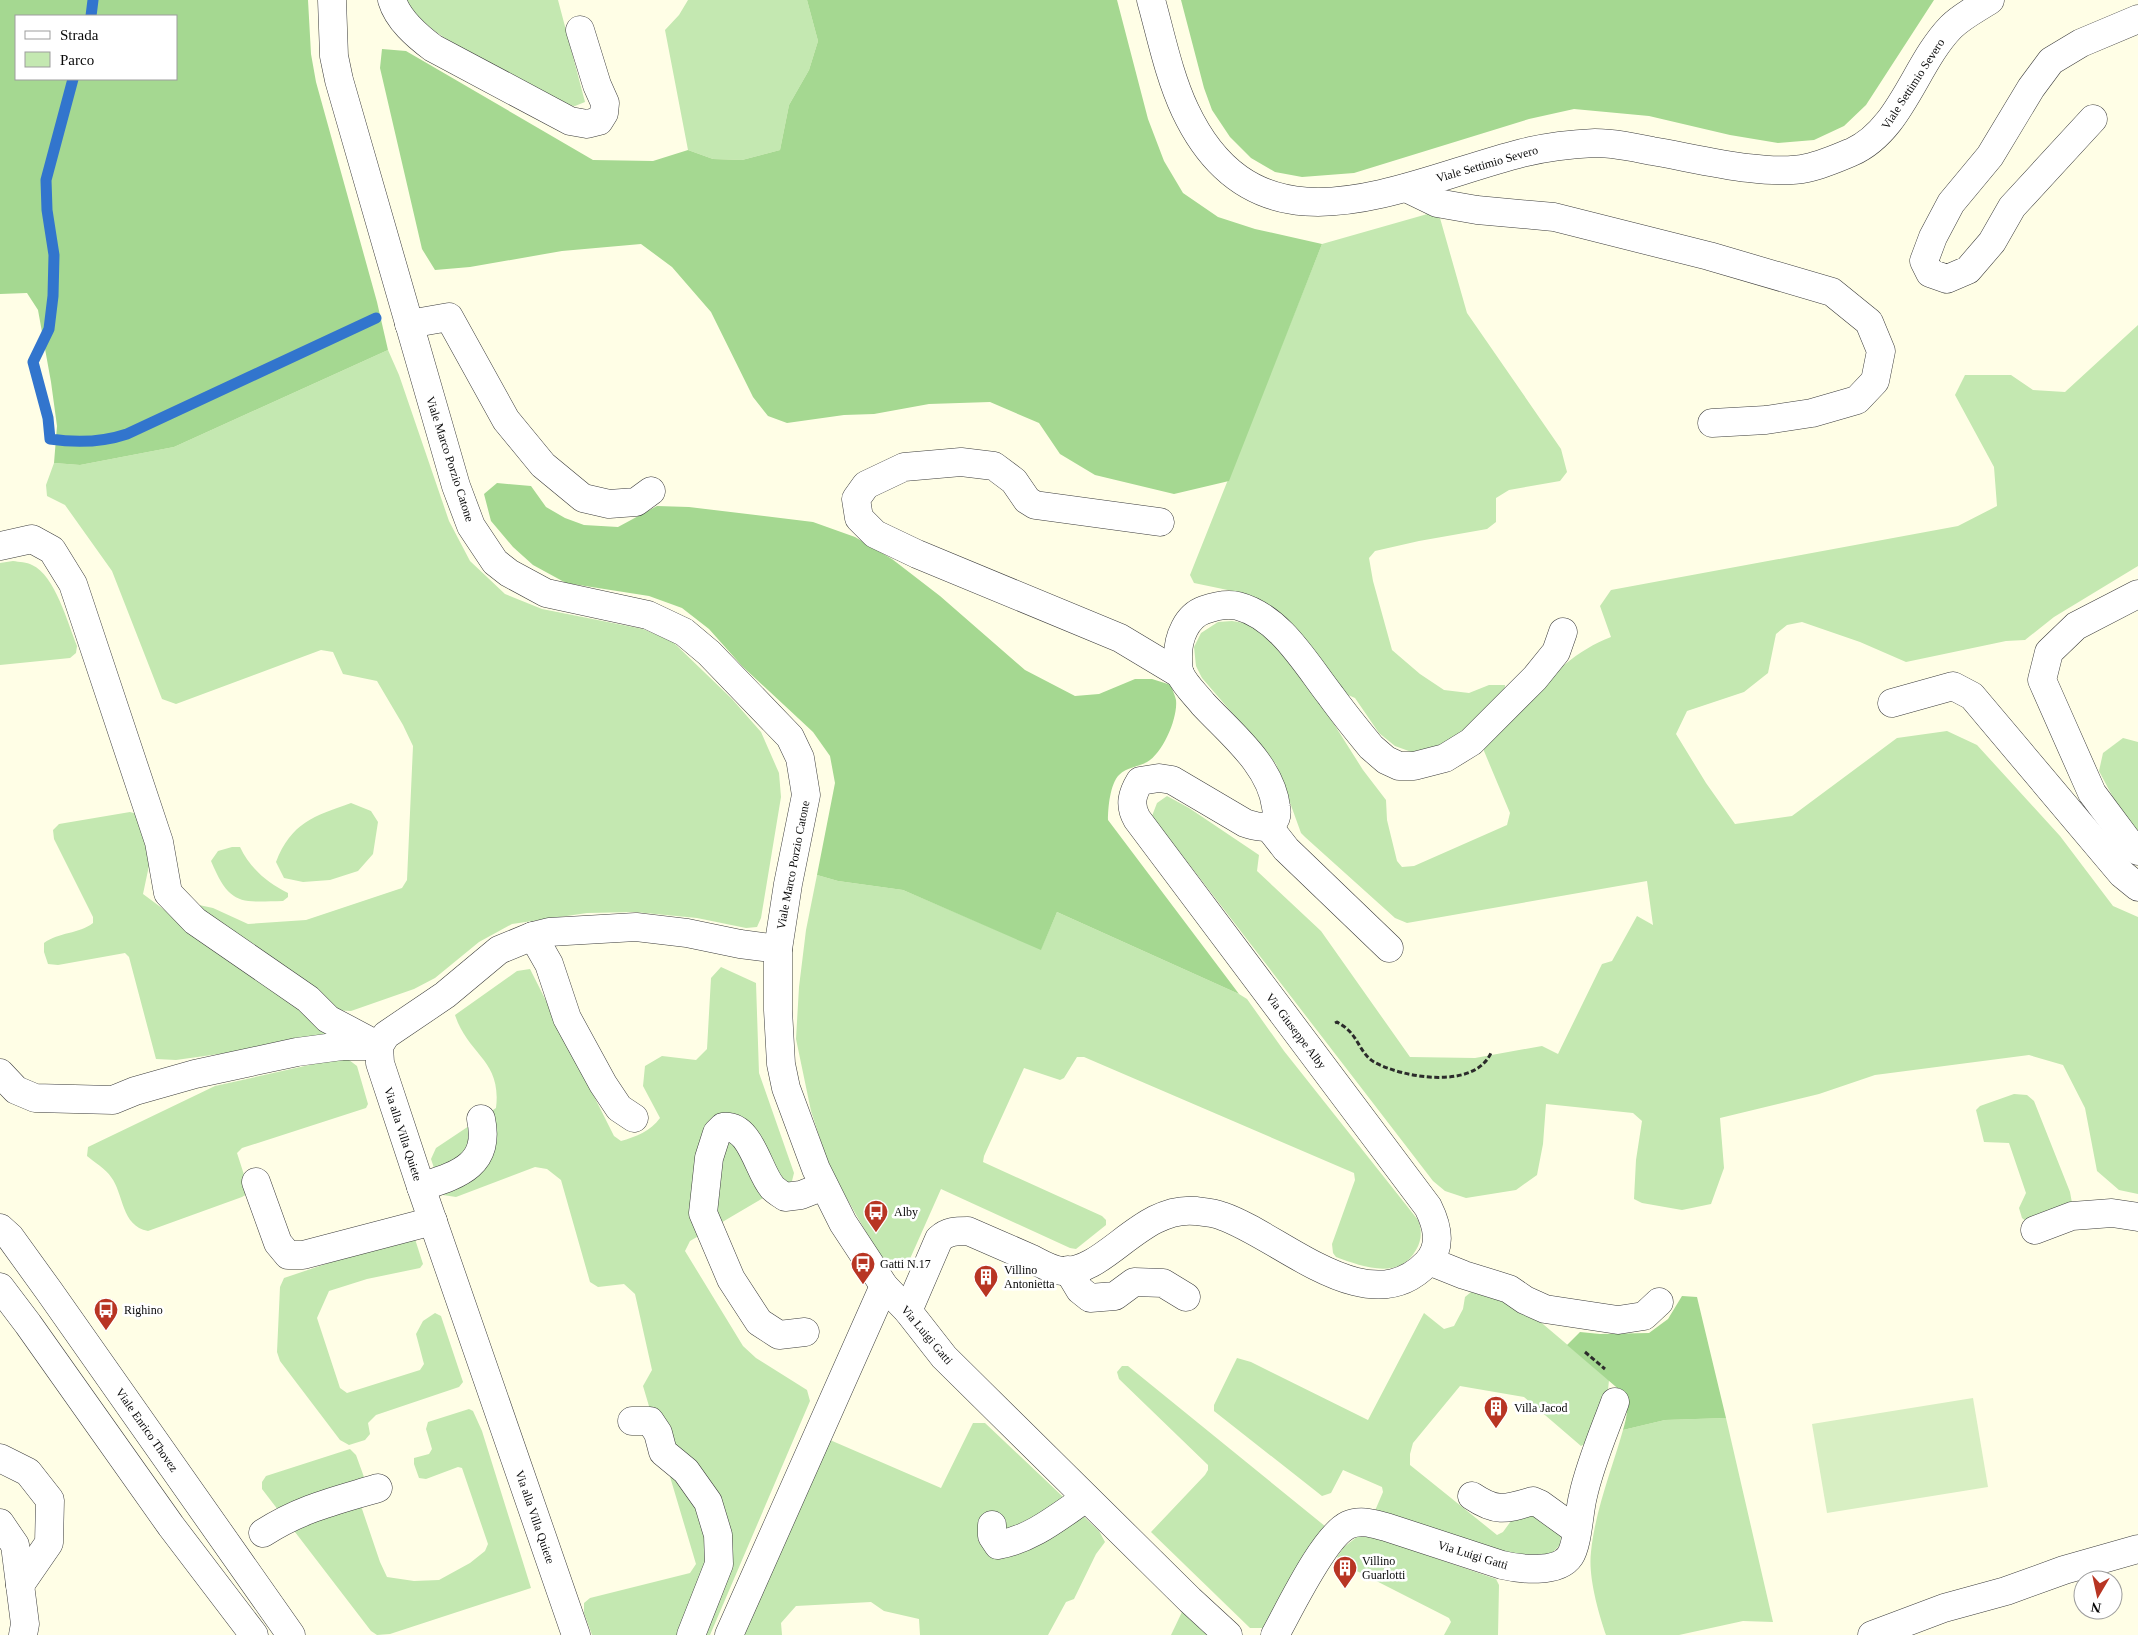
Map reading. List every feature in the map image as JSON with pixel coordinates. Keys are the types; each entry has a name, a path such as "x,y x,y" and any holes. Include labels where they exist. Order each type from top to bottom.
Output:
{"street":[{"name":"Viale Marco Porzio Catone","path":"332,0 334,56 339,80 456,486 471,526 495,562 524,583 546,593 648,615 684,632 709,653 776,721 790,737 800,758 806,795 788,884 778,949"},
{"path":"392,0 394,7 416,35 433,48 570,121 587,124 599,121 604,113 605,104 580,30"},
{"name":"Viale Settimio Severo","path":"1151,0 1185,111 1200,138 1224,165 1264,193 1277,198 1306,202 1336,202 1406,188 1529,151 1550,147 1597,143 1754,168 1790,170 1807,168 1853,152 1882,132 1924,64 1952,26 1990,0"},
{"path":"2093,119 2012,207 1992,242 1968,270 1947,279 1930,273 1924,261 1933,237 1952,204 1990,156 2031,88 2051,61 2081,43 2138,18"},
{"path":"1406,188 1437,203 1477,210 1554,216 1709,256 1813,286 1832,292 1869,322 1881,351 1875,381 1856,400 1812,413 1766,420 1712,423"},
{"path":"409,324 449,317 506,420 544,465 583,498 609,504 636,502 651,491"},
{"path":"1160,522 1035,505 1027,500 1014,481 994,466 961,462 904,468 866,485 856,499 859,518 874,534 917,554 1120,638 1180,674 1196,696 1257,763 1268,782 1275,801 1277,814 1275,821 1268,826 1286,849 1389,948"},
{"path":"0,546 32,539 52,550 73,584 159,842 168,893 195,921 308,999 328,1019 379,1046"},
{"path":"2138,594 2076,626 2050,652 2042,680 2092,793 2130,844 2138,851"},
{"path":"1180,674 1178,651 1184,629 1190,618 1198,612 1222,604 1237,606 1257,614 1288,640 1371,747 1386,760 1400,766 1414,766 1445,758 1471,742 1535,678 1556,652 1563,632"},
{"path":"1892,703 1953,686 1972,696 2122,874 2138,887"},
{"name":"Via Giuseppe Alby","path":"1268,826 1245,823 1172,780 1159,778 1140,781 1132,796 1133,813 1137,820 1428,1207 1435,1222 1438,1235 1435,1249 1429,1261"},
{"path":"379,1046 386,1035 445,995 499,950 533,936 549,932 636,927 778,949"},
{"path":"533,936 549,964 567,1018 603,1084 619,1108 634,1118"},
{"name":"Via Luigi Gatti","path":"778,949 778,1010 781,1064 786,1088 824,1186 843,1224 884,1286 908,1311 944,1357 1228,1635"},
{"path":"0,1073 16,1090 35,1098 113,1100 135,1091 195,1074 297,1052 342,1046 379,1046"},
{"name":"Via alla Villa Quiete","path":"379,1046 380,1064 576,1635"},
{"path":"421,1186 461,1173 473,1163 483,1143 481,1119"},
{"path":"805,1332 779,1335 759,1322 731,1279 703,1213 709,1158 717,1133 722,1127 728,1126 742,1135 753,1148 762,1171 773,1188 785,1197 801,1195 824,1186"},
{"path":"256,1182 278,1243 288,1256 303,1255 433,1221"},
{"path":"908,1311 939,1239 955,1230 968,1231 1050,1267 1061,1270 1078,1270 1155,1220 1173,1212 1185,1210 1222,1215 1316,1266 1368,1284 1385,1285 1402,1282 1419,1271 1429,1261 1464,1275 1509,1289 1525,1300 1545,1309 1618,1320 1644,1316 1659,1302"},
{"path":"2035,1230 2072,1216 2112,1212 2138,1217"},
{"name":"Viale Enrico Thovez","path":"0,1228 10,1237 49,1291 291,1635"},
{"path":"1068,1270 1080,1290 1090,1298 1115,1296 1134,1282 1162,1283 1186,1297"},
{"path":"729,1635 884,1286"},
{"path":"0,1287 171,1526 254,1635"},
{"name":"Via Luigi Gatti","path":"1275,1635 1326,1546 1346,1526 1356,1522 1368,1522 1502,1565 1527,1568 1558,1565 1570,1556 1583,1495 1615,1402"},
{"path":"632,1421 650,1421 658,1433 662,1452 686,1471 708,1502 718,1535 719,1564 691,1635"},
{"path":"0,1458 28,1472 50,1500 49,1543 20,1585"},
{"path":"263,1533 283,1520 316,1506 378,1488"},
{"path":"1472,1496 1485,1505 1506,1509 1533,1501 1576,1530"},
{"path":"992,1525 992,1536 998,1545 1016,1542 1031,1535 1086,1498"},
{"path":"0,1523 15,1546 25,1624 23,1635"},
{"path":"1872,1635 1944,1608 2006,1591 2064,1570 2138,1549"}],"path":[{"path":"1305,1043 1337,1022 1347,1029 1373,1062 1405,1072 1435,1077 1457,1077 1476,1070 1487,1062 1490,1053"}],"green space":[{"path":"0,0 308,0 311,54 316,82 377,302 388,350 174,447 80,465 54,463 57,426 51,382 38,310 27,293 0,294"},
{"path":"406,0 558,0 585,102 575,106 565,105 503,73 430,28 414,13"},
{"path":"688,0 807,0 818,41 809,70 789,105 780,150 742,160 713,159 688,150 665,30 679,15"},
{"path":"807,0 1117,0 1148,119 1164,161 1183,193 1218,217 1255,229 1322,244 1229,481 1174,494 1095,475 1060,454 1039,423 990,402 929,404 874,414 844,415 787,423 768,416 753,397 711,312 672,267 641,244 562,251 470,267 435,270 422,249 380,68 382,49 406,51 593,160 653,161 688,150 713,159 742,160 780,150 789,105 809,70 818,41"},
{"path":"1181,0 1934,0 1866,105 1844,126 1814,140 1778,143 1730,135 1649,116 1574,109 1529,119 1354,173 1302,177 1275,172 1251,158 1230,137 1212,110 1204,88"},
{"path":"1438,211 1467,313 1561,449 1567,472 1560,481 1509,490 1496,498 1496,522 1487,529 1375,551 1369,558 1373,581 1392,650 1420,674 1444,690 1469,693 1489,685 1505,685 1504,697 1444,748 1417,754 1395,746 1379,733 1355,698 1339,691 1242,593 1194,583 1190,575 1322,244"},
{"path":"2138,325 2138,566 2054,617 2025,640 2006,641 1906,662 1860,642 1802,622 1787,625 1776,634 1768,673 1744,692 1687,711 1676,734 1706,783 1735,824 1792,816 1897,738 1947,731 1977,745 2060,836 2113,906 2138,917 2138,1194 2119,1190 2097,1171 2085,1108 2063,1065 2029,1055 1875,1075 1819,1094 1720,1118 1724,1168 1711,1204 1682,1210 1642,1203 1634,1199 1636,1160 1642,1121 1633,1113 1546,1104 1543,1144 1537,1175 1516,1190 1466,1198 1445,1191 1433,1181 1152,816 1157,803 1167,796 1189,808 1259,855 1257,871 1321,931 1410,1057 1475,1058 1542,1046 1558,1054 1602,964 1612,961 1637,916 1653,925 1647,881 1407,923 1395,918 1301,833 1276,764 1202,678 1196,666 1194,647 1201,633 1218,622 1232,621 1256,625 1308,683 1363,770 1386,800 1387,820 1397,861 1402,867 1414,866 1507,825 1510,813 1484,747 1542,684 1558,670 1592,646 1611,637 1600,606 1611,590 1958,526 1997,506 1994,467 1955,395 1965,375 2011,375 2033,390 2065,392"},
{"path":"388,350 399,375 449,521 470,561 505,594 542,609 643,629 673,642 732,699 761,732 779,773 781,797 761,918 757,927 746,928 697,918 635,912 587,913 512,924 479,942 435,978 414,989 351,1011 332,1010 196,907 199,905 213,908 248,924 306,920 402,888 407,880 413,746 377,681 343,674 333,652 321,650 176,704 162,699 112,571 65,505 47,496 46,485 54,463 80,465 174,447"},
{"path":"497,483 531,486 546,507 565,518 584,525 618,527 657,506 689,507 813,522 855,537 892,559 940,596 1025,670 1075,696 1099,694 1135,679 1152,679 1171,685 1176,700 1175,716 1164,743 1159,751 1147,762 1125,770 1116,779 1110,796 1108,820 1239,994 1057,912 1041,950 903,890 838,881 817,875 835,783 830,756 813,732 742,666 709,629 682,608 649,596 566,583 533,565 513,547 491,521 484,494"},
{"path":"13,561 30,564 40,570 54,589 77,646 76,653 70,658 0,665 0,563"},
{"path":"2123,738 2138,742 2138,836 2116,803 2099,771 2103,753"},
{"path":"351,803 371,811 378,822 373,854 358,871 330,880 303,882 284,878 276,862 289,838 305,823 315,817"},
{"path":"130,812 137,814 149,852 150,861 143,894 325,1029 327,1034 324,1039 176,1060 156,1059 129,957 125,953 58,965 48,964 44,952 44,943 93,923 93,917 54,839 53,830 59,824"},
{"path":"240,847 254,868 266,880 288,893 288,897 283,901 256,902 246,901 231,894 224,886 211,861 218,851"},
{"path":"817,875 838,881 903,890 1041,949 1057,912 1247,999 1284,1051 1418,1220 1421,1235 1416,1250 1409,1260 1390,1268 1368,1267 1336,1257 1333,1253 1332,1244 1355,1180 1354,1173 1084,1057 1077,1057 1064,1078 1060,1080 1024,1068 983,1162 1102,1216 1106,1220 1106,1225 1076,1249 1070,1248 941,1189 909,1261 895,1263 882,1260 827,1160 811,1111 796,1039 799,987 806,930"},
{"path":"721,967 756,983 759,1073 794,1173 792,1181 690,1241 685,1251 743,1346 756,1358 807,1390 810,1401 710,1635 592,1635 584,1613 584,1603 590,1598 690,1573 696,1564 643,1386 652,1370 635,1294 624,1284 598,1287 590,1282 561,1180 547,1169 535,1167 456,1197 443,1195 431,1159 436,1148 496,1108 494,1079 483,1058 461,1029 455,1015 517,971 530,969 614,1136 621,1141 647,1130 660,1118 643,1086 645,1066 662,1056 696,1060 707,1049 711,978"},
{"path":"332,1060 349,1060 357,1066 368,1104 366,1108 242,1148 237,1153 247,1184 247,1194 242,1197 148,1231 139,1228 133,1223 109,1174 87,1156 88,1147 215,1086"},
{"path":"2014,1094 2027,1095 2034,1101 2070,1192 2072,1203 2027,1222 2022,1218 2019,1208 2026,1193 2009,1143 1984,1142 1976,1110 1980,1106"},
{"path":"409,1236 415,1239 423,1264 420,1268 367,1279 329,1291 317,1318 340,1388 347,1393 420,1370 424,1364 416,1334 423,1321 435,1313 441,1316 463,1382 459,1387 376,1415 368,1423 370,1434 365,1440 349,1445 340,1440 280,1361 277,1352 280,1287 284,1278"},
{"path":"1471,1292 1515,1305 1537,1319 1609,1380 1608,1390 1586,1443 1581,1446 1524,1397 1460,1386 1413,1443 1410,1465 1497,1535 1503,1532 1511,1521 1528,1509 1562,1527 1560,1545 1549,1556 1517,1560 1374,1513 1383,1492 1382,1487 1343,1470 1331,1493 1322,1496 1214,1411 1214,1405 1237,1358 1251,1362 1368,1420 1424,1313 1444,1329 1454,1326 1463,1309 1465,1297"},
{"path":"1682,1296 1697,1297 1726,1418 1665,1420 1623,1430 1627,1406 1622,1392 1567,1345 1580,1332 1600,1334 1649,1333 1668,1319"},
{"path":"1122,1366 1128,1366 1331,1531 1270,1625 1263,1628 1250,1628 1151,1532 1205,1475 1208,1465 1119,1379 1117,1372"},
{"path":"1973,1398 1988,1487 1827,1513 1812,1424"},
{"path":"469,1409 473,1411 482,1431 531,1588 390,1634 377,1635 371,1631 262,1489 262,1482 266,1476 350,1449 356,1455 368,1488 359,1500 387,1577 414,1581 439,1580 470,1563 485,1551 488,1544 462,1468 458,1467 426,1479 419,1478 414,1458 429,1454 432,1449 426,1429 428,1422"},
{"path":"1726,1418 1773,1622 1743,1621 1679,1635 1606,1635 1592,1583 1590,1562 1596,1521 1623,1430 1665,1420"},
{"path":"973,1423 985,1423 1099,1531 1105,1542 1096,1554 1074,1599 1066,1602 1048,1635 920,1635 919,1619 884,1611 871,1602 796,1606 781,1623 782,1635 743,1635 830,1440 941,1488"},
{"path":"1357,1537 1374,1537 1496,1579 1499,1585 1498,1635 1444,1635 1451,1622 1449,1618 1343,1564 1337,1557 1344,1547"},
{"path":"1182,1612 1208,1635 1171,1635"}],"waterway":[{"path":"91,15 93,0"},
{"path":"73,80 46,180 47,210 54,255 53,296 49,329 33,362 48,418 50,439 89,441 127,434 376,318"}],"place":[{"name":"Alby","path":"876,1233"},
{"name":"Gatti N.17","path":"863,1285"},
{"name":"Villino Antonietta","path":"986,1298"},
{"name":"Righino","path":"106,1331"},
{"name":"Villa Jacod","path":"1496,1429"},
{"name":"Villino Guarlotti","path":"1345,1589"}]}
